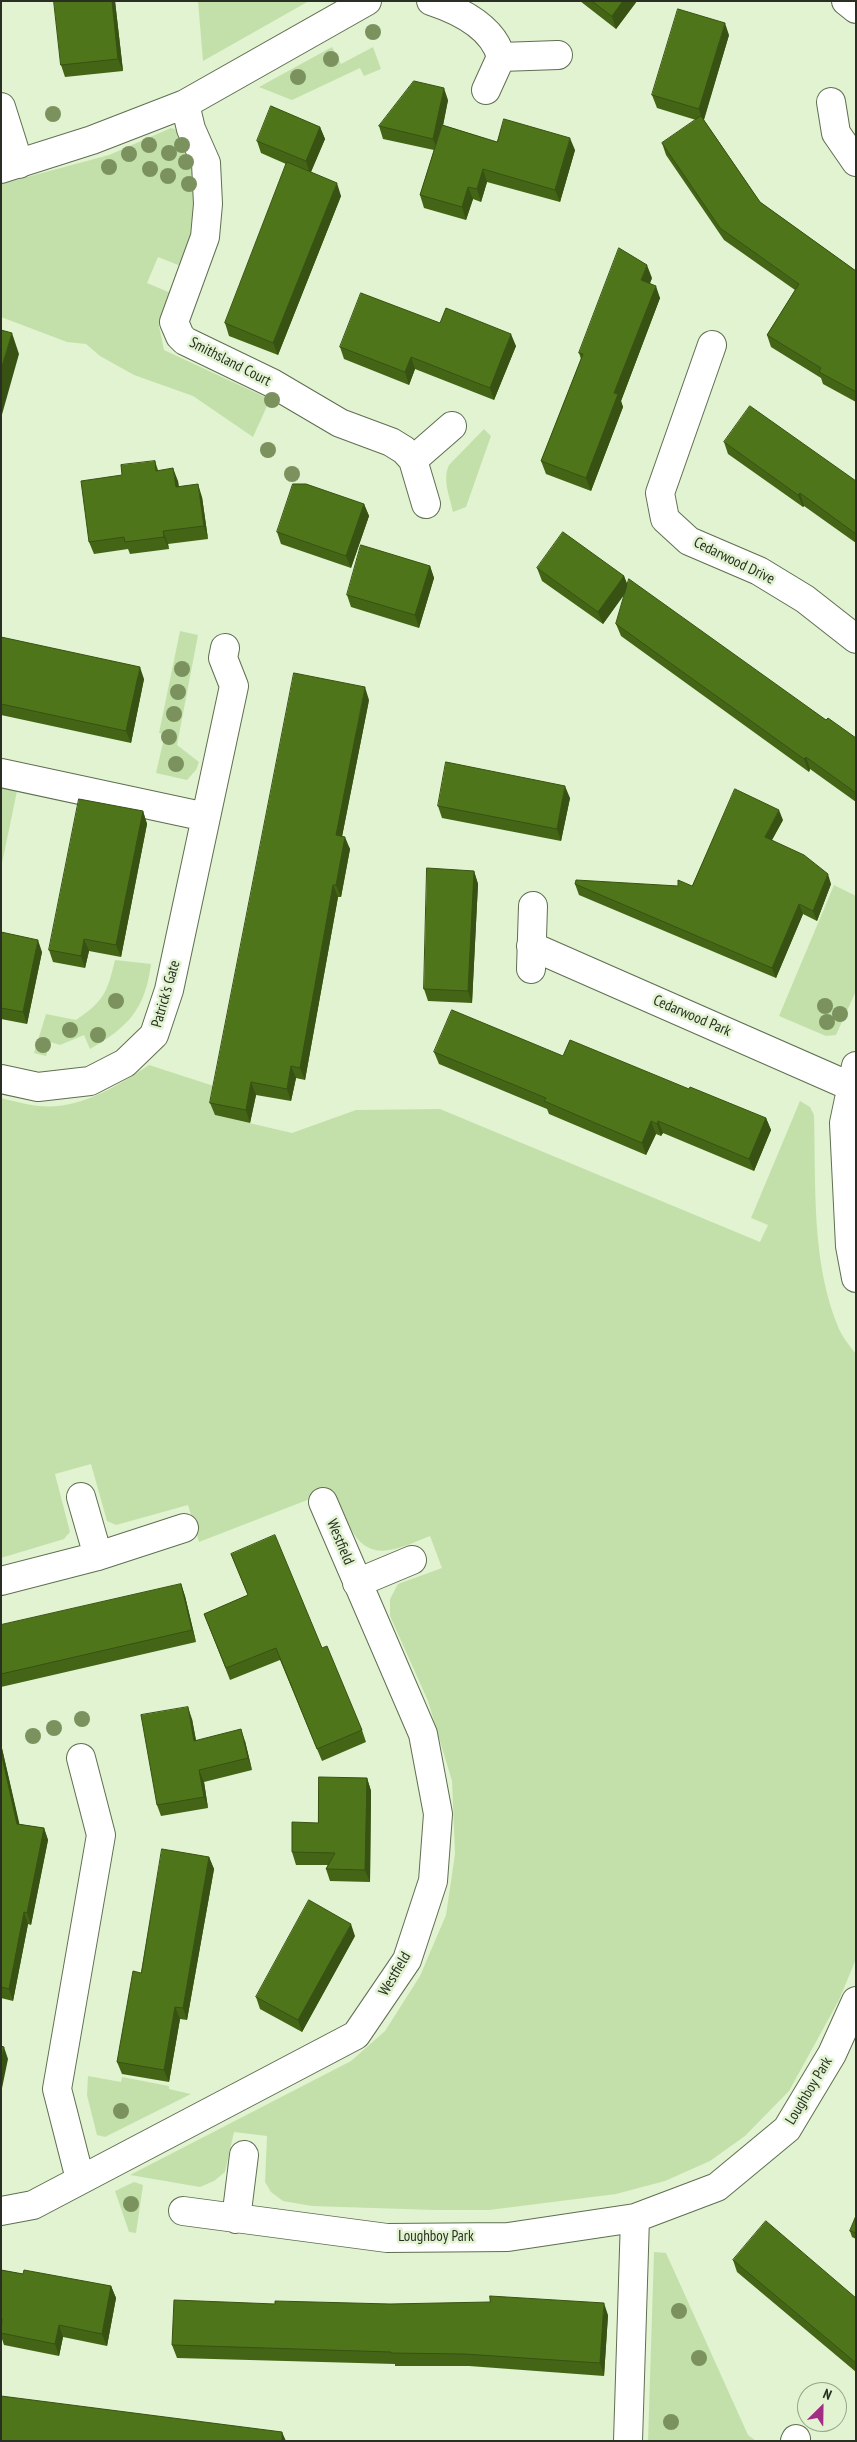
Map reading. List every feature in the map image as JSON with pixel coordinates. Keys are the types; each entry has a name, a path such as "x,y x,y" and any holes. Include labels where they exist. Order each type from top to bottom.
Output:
{"street":[{"path":"1,107 10,167 92,140 185,104 367,1"},
{"path":"431,1 455,9 482,28 498,46 501,57 486,90"},
{"path":"846,1 856,9"},
{"path":"501,57 558,55"},
{"path":"831,102 836,133 856,162"},
{"name":"Smithsland Court","path":"185,104 191,129 206,163 208,204 206,237 174,322 180,336 186,341 272,383 340,423 391,442 404,450 413,460"},
{"name":"Cedarwood Drive","path":"712,345 660,493 665,519 689,541 759,571 805,599 856,639"},
{"path":"426,504 413,460 452,426"},
{"name":"Patrick's Gate","path":"1,1079 38,1087 90,1081 125,1063 154,1035 169,990 234,686 224,658 225,648"},
{"path":"1,773 206,817"},
{"name":"Cedarwood Park","path":"533,906 531,958 854,1076"},
{"path":"854,1076 844,1124 850,1246 856,1278"},
{"path":"81,1497 98,1556"},
{"name":"Westfield","path":"1,2211 33,2205 356,2035 407,1960 433,1881 438,1814 423,1734 323,1502"},
{"path":"1,1581 98,1556 184,1528"},
{"name":"Westfield","path":"357,1582 412,1560"},
{"path":"80,2179 57,2089 101,1835 81,1758"},
{"name":"Loughboy Park","path":"183,2212 396,2238 508,2237 635,2218 717,2187 787,2129 832,2054 856,2001"},
{"path":"236,2218 244,2155"},
{"path":"628,2441 635,2218"}],"green space":[{"path":"198,1 309,1 203,61"},
{"path":"332,47 341,64 373,47 381,69 364,76 360,68 292,100 259,87"},
{"path":"171,128 182,131 199,175 192,234 183,267 158,257 147,283 173,294 159,326 164,350 265,397 268,404 253,437 193,396 134,375 100,356 86,344 67,342 1,317 1,184 109,155"},
{"path":"484,429 491,436 466,507 453,512 446,483 449,465"},
{"path":"180,631 198,635 177,745 199,762 196,770 187,780 156,773 165,734 159,733"},
{"path":"1,787 17,791 1,868"},
{"path":"834,885 856,896 856,991 836,1035 826,1036 779,1016"},
{"path":"115,960 151,964 144,994 132,1016 115,1033 90,1049 84,1035 60,1045 50,1042 46,1056 34,1053 46,1014 76,1020 93,1007 107,988"},
{"path":"149,1065 220,1088 215,1115 292,1133 356,1110 440,1109 760,1242 768,1225 751,1218 800,1101 810,1107 814,1115 815,1197 819,1251 824,1278 830,1304 839,1329 856,1354 856,1959 839,2000 789,2091 745,2136 710,2161 665,2181 616,2194 489,2210 312,2206 283,2201 271,2192 265,2182 267,2136 234,2132 225,2172 214,2181 200,2187 130,2175 351,2061 385,2031 420,1976 446,1915 455,1854 452,1781 428,1701 390,1616 390,1599 398,1584 442,1568 430,1536 389,1550 377,1550 367,1547 352,1532 333,1490 199,1542 188,1505 116,1525 107,1521 91,1464 55,1474 70,1532 64,1539 1,1558 1,1098 39,1106 69,1104 97,1095"},
{"path":"88,2076 121,2082 122,2077 169,2086 169,2089 191,2094 105,2137 97,2135 87,2095"},
{"path":"134,2182 143,2185 136,2233 129,2232 115,2191"},
{"path":"654,2252 666,2253 748,2435 756,2441 648,2441"}],"building":[{"path":"54,1 112,1 118,59 61,65"},
{"path":"592,1 623,1 612,16"},
{"path":"678,9 725,23 699,109 652,95"},
{"path":"414,81 444,88 433,139 379,126"},
{"path":"271,106 320,127 306,161 257,141"},
{"path":"701,116 760,202 856,271 856,392 819,372 821,368 767,335 799,284 720,228 662,143"},
{"path":"504,119 570,138 555,190 483,169 477,189 468,187 462,207 420,195 442,125 497,142"},
{"path":"287,162 337,183 273,343 225,323"},
{"path":"619,248 647,265 641,280 656,286 614,393 618,394 586,478 541,461 583,354 579,353"},
{"path":"361,293 440,323 446,308 511,334 490,388 411,357 405,372 340,347"},
{"path":"1,330 12,333 1,369"},
{"path":"750,406 856,481 856,534 800,493 798,495 724,442"},
{"path":"155,461 156,471 173,468 176,487 198,484 204,526 163,531 164,537 125,542 124,537 89,542 81,481 122,475 121,465"},
{"path":"293,484 306,484 364,504 346,556 277,532"},
{"path":"563,532 624,576 598,612 537,568"},
{"path":"361,545 430,566 415,615 347,595"},
{"path":"629,579 826,720 828,718 856,738 856,793 806,757 804,759 616,624"},
{"path":"1,637 140,667 126,731 1,704"},
{"path":"294,673 365,687 336,835 345,837 336,885 333,885 300,1068 291,1066 287,1089 251,1082 246,1110 210,1103"},
{"path":"446,762 565,786 557,829 438,806"},
{"path":"735,789 779,810 765,837 804,855 828,874 813,911 799,904 772,968 575,884 576,880 678,886 678,880 692,886"},
{"path":"79,799 143,811 116,945 84,939 81,956 49,950"},
{"path":"427,868 474,871 468,991 424,989"},
{"path":"1,932 38,940 23,1012 1,1008"},
{"path":"452,1010 563,1056 570,1040 689,1089 690,1087 766,1118 749,1159 658,1121 657,1124 651,1121 642,1143 544,1101 546,1098 434,1052"},
{"path":"275,1535 322,1648 327,1646 362,1730 317,1749 276,1648 226,1668 204,1614 248,1595 231,1554"},
{"path":"181,1584 192,1630 1,1674 1,1625"},
{"path":"188,1707 194,1741 241,1729 248,1758 199,1770 204,1797 157,1805 141,1715"},
{"path":"1,1752 17,1824 44,1828 27,1913 24,1912 9,1989 1,1987"},
{"path":"319,1777 367,1778 365,1870 326,1869 335,1853 292,1852 292,1822 318,1823"},
{"path":"162,1849 209,1857 183,2008 175,2007 164,2070 117,2062 133,1971 141,1973"},
{"path":"309,1900 351,1924 298,2020 256,1997"},
{"path":"1,2046 4,2047 1,2059"},
{"path":"856,2216 856,2233 850,2231"},
{"path":"766,2221 856,2298 856,2363 733,2260"},
{"path":"1,2270 23,2274 24,2270 111,2286 102,2334 59,2325 55,2344 1,2333"},
{"path":"490,2296 604,2303 600,2363 464,2354 172,2345 174,2300 275,2304 275,2301 390,2304 490,2302"},
{"path":"1,2396 282,2432 282,2441 1,2441"}]}
